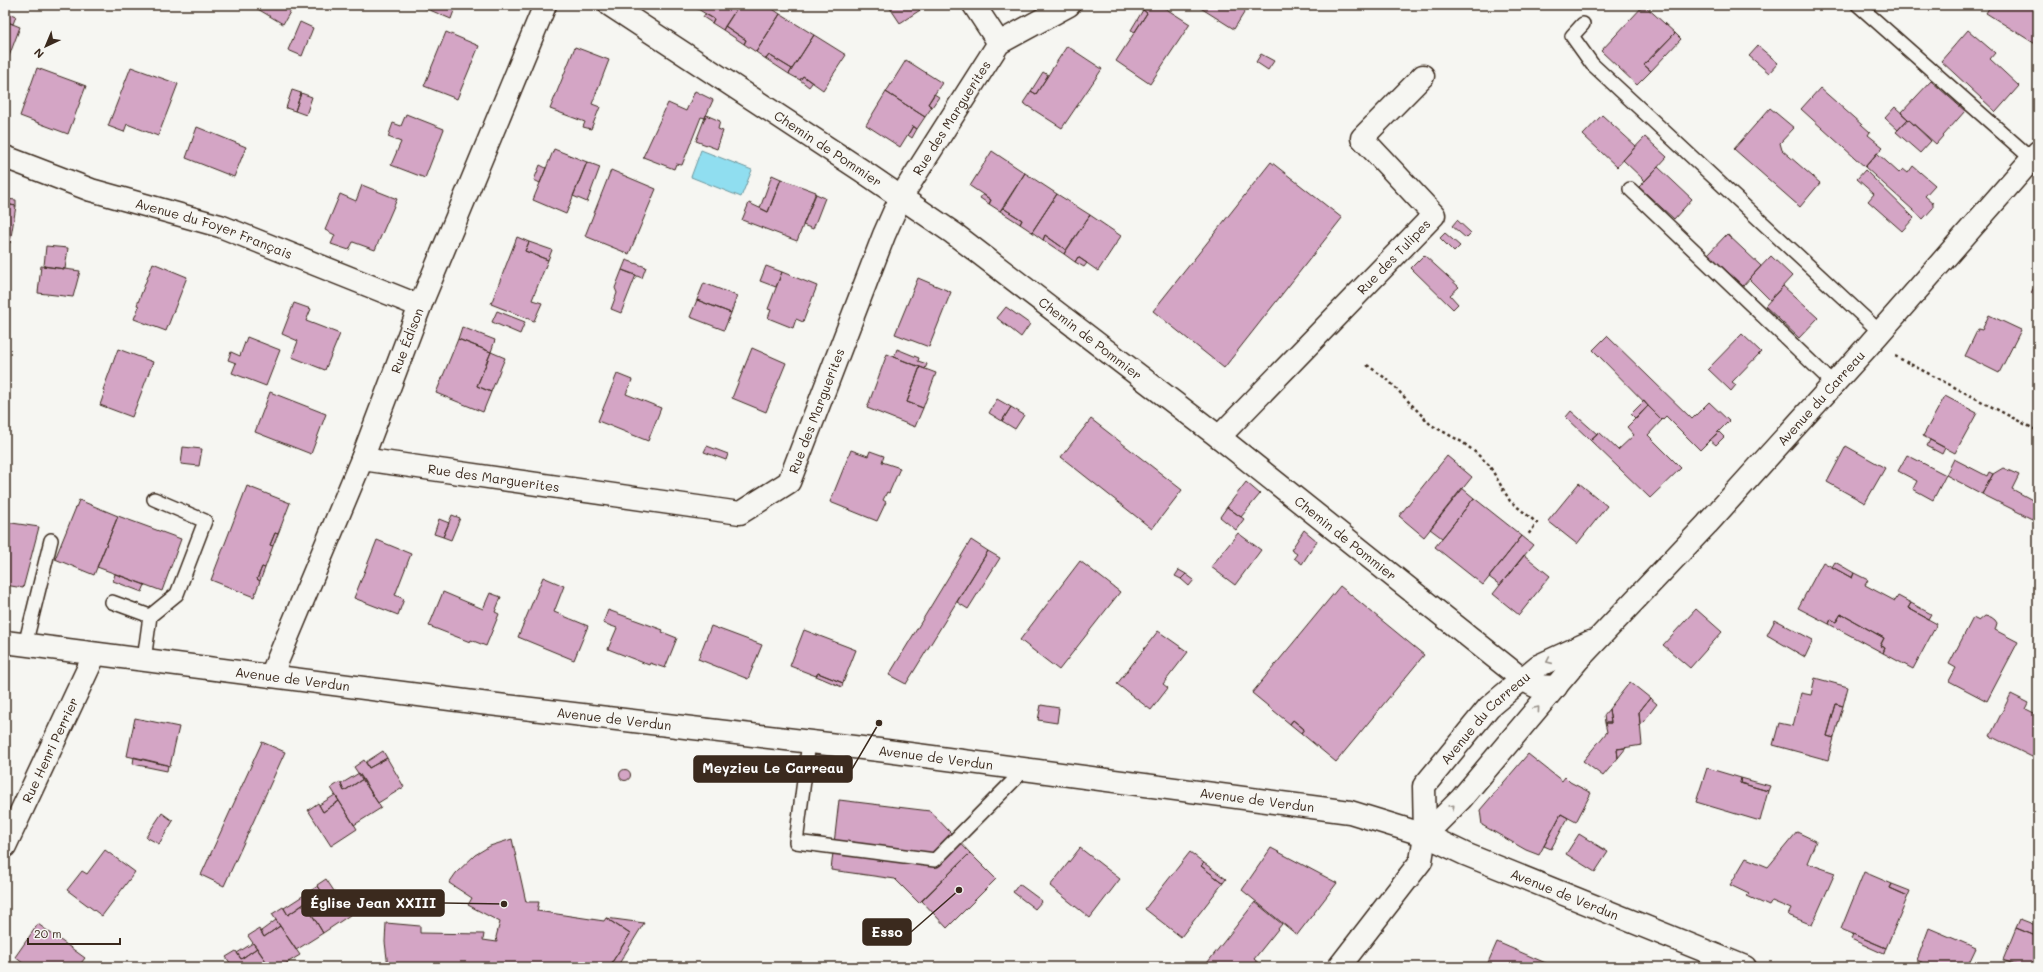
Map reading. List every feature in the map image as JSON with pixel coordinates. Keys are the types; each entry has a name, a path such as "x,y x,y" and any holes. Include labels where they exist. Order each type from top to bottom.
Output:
{"street":[{"name":"Rue Édison","path":"271,676 362,459 420,306 545,5"},
{"name":"Chemin de Pommier","path":"610,5 902,197 953,233 1219,437 1522,679 1535,686 1556,687"},
{"path":"974,5 999,44"},
{"name":"Rue des Marguerites","path":"362,459 740,513 789,482 887,229 902,197 999,44 1069,5"},
{"name":"Rue des Tulipes","path":"1219,437 1434,215 1362,138 1423,76"},
{"name":"Avenue du Foyer Français","path":"5,156 91,190 220,226 420,306"},
{"name":"Avenue du Carreau","path":"1425,835 1461,799 1598,639 1707,524 1834,384 2035,156"},
{"name":"Avenue du Carreau","path":"1339,967 1421,861 1425,835 1424,786 1489,707 1522,679 1538,666 1598,639"},
{"name":"Avenue de Verdun","path":"15,643 1025,769 1350,812 1425,835 1465,854 1745,967"},
{"name":"Rue Henri Perrier","path":"5,846 95,654"}],"lane":[{"path":"1858,5 2035,156"},
{"path":"1584,24 1572,36 1592,64 1874,339"},
{"path":"1630,189 1834,384"},
{"path":"144,660 150,616 177,594 205,521 154,499"},
{"path":"15,643 52,540"},
{"path":"112,602 150,616"},
{"path":"809,742 796,842 935,860 1025,769"}],"path":[{"path":"1874,339 1892,355 2038,431"},
{"path":"1367,365 1388,380 1431,425 1462,442 1489,465 1510,501 1537,523 1527,536"}],"water":[{"path":"701,150 752,170 741,197 691,177"}],"building":[{"path":"251,5 294,5 283,24"},
{"path":"418,5 456,5 451,19"},
{"path":"739,5 723,30 712,23 714,19 693,6"},
{"path":"739,5 767,5 780,14 756,52 744,44 746,40 725,26"},
{"path":"888,5 928,5 900,23"},
{"path":"1147,5 1160,5 1190,24 1150,84 1116,61 1147,13 1143,10"},
{"path":"1201,5 1249,5 1234,29 1199,7"},
{"path":"1644,5 1675,33 1644,65 1651,71 1637,85 1601,51"},
{"path":"1991,5 2038,5 2037,45 1986,13"},
{"path":"1143,10 1147,13 1135,32 1131,30"},
{"path":"5,12 16,16 13,24 5,21"},
{"path":"705,14 714,19 712,23 703,17"},
{"path":"780,14 814,35 792,69 769,55 766,59 756,52"},
{"path":"5,21 20,27 5,67"},
{"path":"300,22 313,28 302,56 288,50"},
{"path":"725,26 746,40 744,44 723,30"},
{"path":"1968,30 1995,53 1990,59 2019,86 1996,112 1941,61"},
{"path":"446,32 479,46 457,99 424,86"},
{"path":"1675,33 1681,39 1651,71 1644,65"},
{"path":"814,35 846,55 823,90 803,76 800,80 789,74"},
{"path":"1067,46 1102,69 1062,128 1023,103 1031,91 1036,94"},
{"path":"1758,46 1778,63 1769,73 1749,56"},
{"path":"575,47 609,60 592,104 600,107 591,129 583,127 585,122 550,109"},
{"path":"1261,54 1274,61 1268,70 1256,62"},
{"path":"769,55 792,69 789,74 766,59"},
{"path":"906,60 942,83 928,104 932,107 925,117 886,92"},
{"path":"131,67 178,84 158,136 127,124 124,132 108,126"},
{"path":"37,68 86,86 68,134 20,116"},
{"path":"1043,72 1048,75 1036,94 1031,91"},
{"path":"803,76 812,83 809,87 800,80"},
{"path":"1931,81 1965,111 1936,144 1901,113"},
{"path":"1820,88 1870,132 1868,135 1883,147 1865,167 1801,109"},
{"path":"292,90 301,93 295,111 286,108"},
{"path":"695,91 713,100 705,118 701,117 682,165 676,164 674,169 643,157 668,103 686,111"},
{"path":"886,92 925,117 917,129 913,126 900,147 866,125"},
{"path":"301,93 312,97 306,115 295,111"},
{"path":"934,94 939,97 932,107 928,104"},
{"path":"1895,107 1908,119 1898,130 1885,118"},
{"path":"1770,108 1794,128 1780,143 1782,150 1820,183 1800,207 1734,149"},
{"path":"406,114 444,129 425,178 391,165 401,142 388,137 393,123 401,126"},
{"path":"706,115 720,121 718,129 723,131 717,149 696,141"},
{"path":"1602,115 1636,146 1617,167 1583,135"},
{"path":"1908,119 1931,141 1920,153 1896,132"},
{"path":"913,126 917,129 912,138 908,135"},
{"path":"197,127 246,147 234,177 186,158"},
{"path":"1645,137 1667,157 1645,181 1623,160"},
{"path":"554,149 587,162 566,214 533,200"},
{"path":"992,151 1025,173 1000,211 989,204 991,200 970,186"},
{"path":"1877,153 1899,173 1903,169 1908,173 1913,166 1935,185 1925,196 1933,203 1933,208 1923,219 1865,167"},
{"path":"587,162 600,167 587,202 573,196"},
{"path":"1271,162 1342,218 1224,368 1153,311"},
{"path":"540,165 546,168 540,183 534,180"},
{"path":"1658,167 1692,199 1674,219 1639,187"},
{"path":"611,170 656,189 629,254 585,236"},
{"path":"1865,170 1914,218 1902,231 1868,201 1874,194 1857,179"},
{"path":"1025,173 1057,194 1032,232 1020,224 1022,220 1003,208"},
{"path":"772,175 781,179 768,212 760,208"},
{"path":"781,179 816,192 797,241 742,220 749,203 768,212"},
{"path":"362,185 397,199 375,250 353,242 349,250 331,244 335,235 325,230 340,194 356,201"},
{"path":"816,194 825,198 813,229 803,225"},
{"path":"983,194 991,200 989,204 980,198"},
{"path":"1057,194 1090,215 1066,250 1045,235 1043,240 1032,232"},
{"path":"5,199 16,200 16,206 5,204"},
{"path":"5,204 16,206 10,243 5,242"},
{"path":"1003,208 1022,220 1020,224 1000,211"},
{"path":"1090,215 1121,236 1098,271 1078,257 1075,262 1064,254"},
{"path":"1457,220 1471,233 1466,238 1452,226"},
{"path":"1445,233 1460,246 1454,252 1440,238"},
{"path":"1727,234 1761,266 1743,286 1708,254"},
{"path":"1045,235 1066,250 1064,254 1043,240"},
{"path":"517,237 529,242 525,251 548,260 532,300 542,303 534,321 491,304"},
{"path":"529,242 552,250 548,260 525,251"},
{"path":"46,246 68,248 65,269 44,266"},
{"path":"1424,255 1459,287 1450,295 1458,304 1453,309 1411,268"},
{"path":"1771,256 1792,276 1770,300 1749,279"},
{"path":"1078,257 1087,263 1084,267 1075,262"},
{"path":"626,260 646,267 642,278 622,270"},
{"path":"153,263 187,277 166,331 134,319 139,306 137,305"},
{"path":"41,266 80,271 73,297 38,293"},
{"path":"766,266 782,272 776,287 760,281"},
{"path":"622,270 636,275 621,313 611,309 617,293 615,288"},
{"path":"782,272 817,286 803,322 796,319 793,328 768,318 771,310 768,309"},
{"path":"918,278 951,292 929,347 895,334"},
{"path":"2038,279 2038,296 2031,293"},
{"path":"704,283 737,296 731,313 697,300"},
{"path":"1783,286 1818,318 1799,338 1765,306"},
{"path":"697,300 731,313 724,330 690,317"},
{"path":"294,303 311,309 306,321 340,334 325,370 292,357 298,341 282,334"},
{"path":"1006,307 1030,324 1021,337 997,318"},
{"path":"497,311 525,322 520,334 492,322"},
{"path":"1989,315 2021,330 1999,373 1965,356 1978,329 1982,330"},
{"path":"462,327 495,340 491,352 458,339"},
{"path":"1742,334 1761,352 1732,382 1736,385 1731,391 1708,369"},
{"path":"1607,336 1692,419 1709,402 1729,421 1700,450 1666,416 1662,420 1593,350"},
{"path":"247,337 280,350 266,386 232,373 236,363 228,360 231,352 240,356"},
{"path":"458,339 491,352 477,386 491,392 483,412 436,393"},
{"path":"752,348 786,363 766,412 732,398"},
{"path":"118,349 153,362 132,417 100,405 105,391 103,390"},
{"path":"897,349 919,358 918,361 927,364 925,369 894,357"},
{"path":"491,352 505,358 491,392 477,386"},
{"path":"887,354 920,367 907,402 923,408 915,427 867,408"},
{"path":"920,367 936,373 923,408 907,402"},
{"path":"617,374 632,380 626,394 661,408 648,441 598,421"},
{"path":"270,392 326,414 311,454 255,432"},
{"path":"1945,396 1977,413 1955,453 1923,436"},
{"path":"997,399 1011,407 1002,421 989,413"},
{"path":"1644,401 1648,406 1636,419 1631,414"},
{"path":"1648,406 1662,420 1648,435 1681,468 1650,498 1590,440 1599,432 1618,450 1634,435 1627,427"},
{"path":"1011,407 1024,415 1015,429 1002,421"},
{"path":"1571,411 1597,434 1590,440 1566,417"},
{"path":"1091,419 1182,490 1152,529 1061,457"},
{"path":"1719,432 1724,437 1716,445 1710,440"},
{"path":"1930,440 1945,448 1942,454 1927,446"},
{"path":"707,446 728,454 726,460 704,452"},
{"path":"1846,446 1885,468 1865,503 1827,482"},
{"path":"183,447 202,449 199,466 181,464"},
{"path":"851,450 868,456 870,451 884,456 882,462 900,468 889,493 887,492 883,500 886,502 877,521 830,502"},
{"path":"1907,455 1946,475 1933,500 1913,489 1917,481 1898,471"},
{"path":"1447,456 1472,477 1424,537 1399,516"},
{"path":"1954,459 1987,476 1989,472 1993,474 1982,494 1946,475"},
{"path":"2003,468 2019,475 2012,489 2038,503 2038,522 1982,494 1993,474"},
{"path":"1246,482 1260,494 1241,517 1227,507"},
{"path":"1579,483 1607,506 1577,544 1548,521"},
{"path":"247,486 290,503 278,534 275,533 270,545 273,546 265,568 262,567 257,579 260,581 254,597 211,580"},
{"path":"1462,488 1474,498 1442,538 1430,529"},
{"path":"1474,498 1522,536 1483,585 1435,547"},
{"path":"79,500 118,516 94,575 55,559"},
{"path":"1227,507 1244,519 1236,530 1220,517"},
{"path":"452,515 460,518 451,540 443,537"},
{"path":"118,516 181,539 162,591 97,567"},
{"path":"439,519 449,523 443,537 434,534"},
{"path":"5,522 39,527 23,588 5,585"},
{"path":"1304,530 1317,541 1302,564 1294,558 1297,554 1291,550"},
{"path":"275,533 278,534 273,546 270,545"},
{"path":"1238,533 1261,550 1235,585 1211,567"},
{"path":"1522,536 1533,545 1500,585 1489,577"},
{"path":"377,540 411,554 395,595 404,599 398,615 354,598"},
{"path":"971,540 988,551 906,684 889,675"},
{"path":"988,551 1000,558 968,609 957,602"},
{"path":"1524,555 1550,576 1519,615 1493,594"},
{"path":"1080,561 1120,592 1059,670 1020,640"},
{"path":"1823,562 1852,578 1854,573 1868,580 1865,585 1895,601 1898,596 1911,603 1908,608 1937,624 1913,669 1883,653 1885,648 1880,646 1884,638 1841,614 1836,622 1831,619 1829,624 1798,608"},
{"path":"1835,562 1854,573 1852,578 1832,567"},
{"path":"262,567 265,568 260,581 257,579"},
{"path":"1179,570 1186,574 1181,579 1175,576"},
{"path":"115,574 145,585 142,592 113,581"},
{"path":"1186,574 1194,580 1189,586 1181,579"},
{"path":"543,577 564,586 554,612 588,626 574,660 518,637"},
{"path":"1340,586 1424,655 1336,762 1301,733 1304,729 1293,720 1290,724 1252,693"},
{"path":"443,592 483,609 490,593 501,597 495,612 499,614 486,646 471,640 470,642 429,626"},
{"path":"1911,603 1931,614 1928,619 1908,608"},
{"path":"1696,609 1722,632 1690,668 1663,645"},
{"path":"608,610 663,630 662,632 677,638 665,668 650,663 649,665 608,649 617,628 603,623"},
{"path":"1841,614 1884,638 1880,646 1885,648 1883,653 1829,624 1831,619 1836,622"},
{"path":"1985,616 1991,617 1995,620 1997,623 1995,630 2018,642 1987,701 1949,681 1956,668 1949,664 1973,618 1979,621"},
{"path":"1775,620 1813,640 1805,657 1767,635"},
{"path":"711,626 762,645 748,679 698,659"},
{"path":"804,630 856,650 843,683 818,673 816,676 790,666"},
{"path":"1158,631 1188,652 1163,684 1168,688 1151,710 1117,684"},
{"path":"818,673 843,683 842,687 816,676"},
{"path":"1815,678 1848,687 1843,706 1836,704 1827,736 1834,738 1828,760 1773,745 1779,723 1793,726 1801,693 1811,695"},
{"path":"1630,682 1650,698 1639,712 1642,745 1617,749 1618,758 1603,776 1583,761 1607,732 1605,723 1611,723 1609,709"},
{"path":"2011,694 2029,703 2026,709 2038,715 2038,760 1990,736"},
{"path":"1650,698 1657,704 1640,726 1639,712"},
{"path":"1836,704 1843,706 1834,738 1827,736"},
{"path":"1041,705 1059,708 1057,723 1038,720"},
{"path":"1609,709 1611,723 1605,723 1604,715"},
{"path":"135,718 179,727 170,766 127,756"},
{"path":"1293,720 1304,729 1301,733 1290,724"},
{"path":"262,742 285,752 224,886 201,875"},
{"path":"1626,748 1618,758 1617,749"},
{"path":"383,751 387,758 369,768 366,762"},
{"path":"1528,754 1562,781 1565,777 1570,782 1591,793 1576,822 1561,814 1539,855 1526,850 1482,825 1480,810"},
{"path":"134,757 168,765 167,771 133,764"},
{"path":"387,758 404,787 378,803 354,767 364,760 369,768"},
{"path":"1707,768 1741,778 1740,783 1768,791 1760,821 1696,802"},
{"path":"623,770 627,770 629,771 629,779 623,780 620,777 620,773"},
{"path":"359,773 363,779 344,791 341,784"},
{"path":"1741,778 1770,786 1768,791 1740,783"},
{"path":"363,779 381,808 354,825 331,788 340,782 344,791"},
{"path":"335,795 339,801 323,812 319,805"},
{"path":"839,800 930,811 970,853 919,903 895,879 831,870"},
{"path":"339,801 357,829 331,846 308,810 318,803 323,812"},
{"path":"162,813 173,821 159,844 146,837"},
{"path":"1561,814 1568,818 1551,849 1544,846"},
{"path":"1797,832 1816,841 1807,863 1835,873 1812,925 1788,915 1791,909 1772,901 1769,906 1747,896 1749,894 1730,885 1746,858 1768,867"},
{"path":"1579,834 1608,852 1595,872 1566,854"},
{"path":"512,839 526,902 539,902 537,911 604,921 606,918 630,934 609,967 388,967 385,942 386,923 420,926 420,933 484,934 483,940 497,942 496,937 500,922 468,905 472,898 449,883 456,873 475,855 490,846"},
{"path":"1080,848 1120,879 1090,918 1050,886"},
{"path":"1271,848 1337,883 1297,935 1242,890"},
{"path":"105,850 135,872 102,916 67,890 82,871 87,874"},
{"path":"1190,852 1204,863 1201,866 1223,883 1181,937 1145,909"},
{"path":"970,853 996,879 947,928 922,901"},
{"path":"1204,863 1226,879 1223,883 1201,866"},
{"path":"1864,872 1892,884 1890,888 1908,896 1886,948 1841,929"},
{"path":"326,879 350,915 323,933 305,903 322,892 317,885"},
{"path":"1019,884 1042,901 1035,909 1013,892"},
{"path":"1892,884 1910,891 1908,896 1890,888"},
{"path":"318,886 322,892 288,915 284,908"},
{"path":"1255,902 1282,924 1254,959 1261,965 1260,967 1204,967"},
{"path":"305,903 323,933 296,950 272,914 283,907 288,915"},
{"path":"606,918 644,923 617,967 609,967 630,934"},
{"path":"2020,919 2038,926 2038,937 2016,928"},
{"path":"276,920 280,926 264,937 261,931"},
{"path":"38,924 85,958 78,967 28,967 15,957"},
{"path":"280,926 300,955 280,967 270,967 248,936 259,929 264,937"},
{"path":"1929,928 1976,948 1967,967 1932,967 1917,960"},
{"path":"2016,928 2038,937 2038,967 2021,967 2003,960"},
{"path":"1853,934 1886,948 1884,954 1851,939"},
{"path":"1497,942 1555,967 1486,967"},
{"path":"253,943 257,948 241,959 237,953"},
{"path":"257,948 270,967 233,967 226,957 236,951 241,959"}],"place":[{"name":"Meyzieu Le Carreau","path":"879,723"},
{"name":"Esso","path":"959,890"},
{"name":"Église Jean XXIII","path":"504,904"}]}
